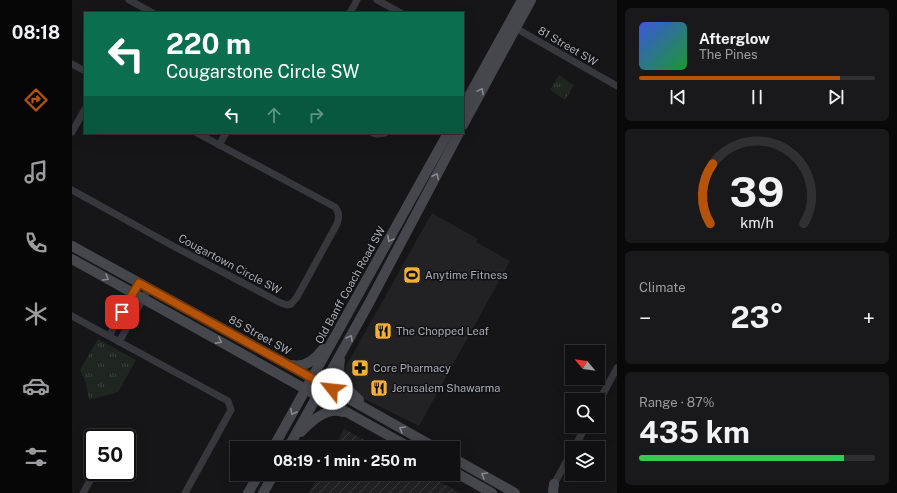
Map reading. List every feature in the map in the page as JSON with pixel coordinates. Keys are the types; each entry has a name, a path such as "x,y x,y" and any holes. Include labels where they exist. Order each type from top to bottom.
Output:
{"main road":[{"path":"464,123 512,26 522,0"},
{"path":"464,105 512,26 531,0"},
{"name":"Old Banff Coach Road SW","path":"277,441 447,134"},
{"path":"292,441 342,352 458,134"},
{"name":"85 Street SW","path":"72,246 324,384 424,441"},
{"path":"72,259 143,300 398,441"},
{"path":"287,364 301,365 310,362 320,354 343,324"},
{"path":"342,352 338,370 340,379 350,392 369,410"},
{"path":"294,441 304,429 320,415 334,410 339,410 349,414"},
{"path":"460,462 515,493"},
{"path":"460,475 492,493"},
{"path":"248,493 255,481"},
{"path":"263,493 270,481"}],"street":[{"path":"129,0 151,12"},
{"path":"351,12 357,0"},
{"path":"377,0 399,12"},
{"name":"81 Street SW","path":"512,26 617,86"},
{"path":"72,64 84,70"},
{"path":"72,132 84,111"},
{"name":"Cougartown Circle SW","path":"72,190 248,287 281,303 287,305 291,304 297,297 337,224 339,218 337,210 335,207 199,134"},
{"path":"219,145 225,134"},
{"path":"109,336 139,283"},
{"path":"119,342 149,288"},
{"path":"72,316 228,401 231,410 184,493"},
{"path":"603,393 617,368"},
{"path":"552,490 565,465"},
{"path":"83,493 90,481"}],"shaded area":[{"path":"432,213 478,239 476,242 510,261 419,426 362,398 351,387 345,368"},
{"path":"344,429 366,441 338,441"},
{"path":"315,481 439,481 460,493 309,493"}],"green space":[{"path":"559,75 574,85 565,100 550,90"},
{"path":"98,339 136,360 118,392 89,400 86,383 80,370"}],"place":[{"name":"Anytime Fitness","path":"412,275"},
{"name":"The Chopped Leaf","path":"383,331"},
{"name":"Core Pharmacy","path":"360,368"},
{"name":"Jerusalem Shawarma","path":"379,388"}],"route":[{"path":"122,312 139,283 332,389"}]}
